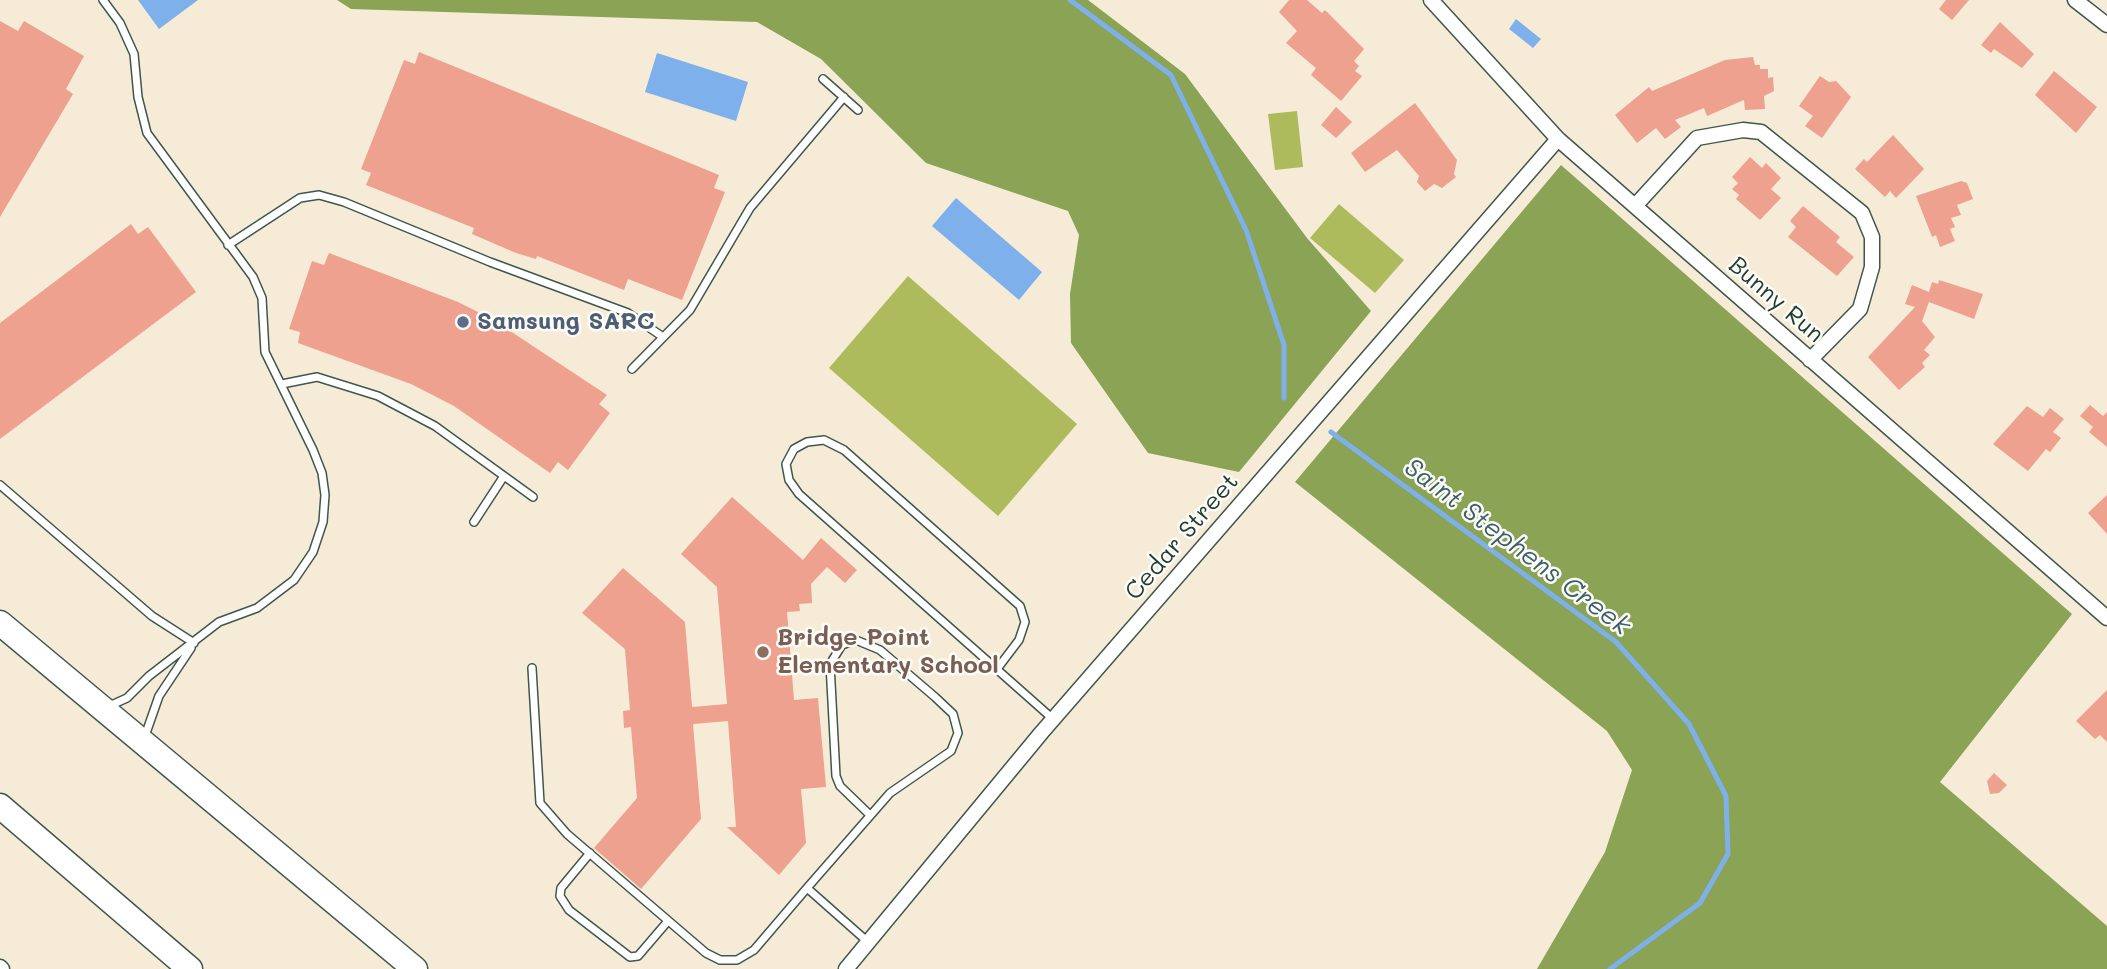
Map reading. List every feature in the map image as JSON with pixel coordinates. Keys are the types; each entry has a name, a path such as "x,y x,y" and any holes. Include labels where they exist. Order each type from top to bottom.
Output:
{"highway":[{"path":"0,623 415,969"},
{"path":"0,806 190,969"}],"street":[{"name":"Bunny Run","path":"1432,0 1558,139 2107,618"},
{"path":"2075,0 2107,25"},
{"path":"1635,206 1697,138 1743,130 1761,132 1862,213 1872,237 1872,267 1860,309 1810,360"},
{"name":"Cedar Street","path":"846,969 1053,719 1558,139"}],"lane":[{"path":"103,0 120,23 134,54 138,97 147,133 253,277 262,298 265,352 322,473 326,495 323,522 313,552 294,580 257,608 219,622 149,676 127,698 103,709"},
{"path":"823,79 858,110"},
{"path":"632,369 690,310 705,289 750,208 844,97"},
{"path":"228,245 300,198 319,195 344,202 490,262 628,313 663,337"},
{"path":"282,384 317,377 378,396 412,411 533,496"},
{"path":"997,669 1019,640 1025,622 1020,606 844,450 824,440 807,442 794,449 786,464 789,480 799,494 1053,719"},
{"path":"474,522 504,476"},
{"path":"0,485 152,616 194,643"},
{"path":"532,668 540,803 550,817 590,853 706,953 720,960 737,960 754,950 890,793 951,751 958,733 953,714 880,650 856,640 842,645 830,664 836,776 840,786 870,815"},
{"path":"145,744 145,735 159,696 194,643"},
{"path":"590,853 561,888 560,896 569,910 630,957 638,956 668,920"},
{"path":"807,888 869,942"}],"green space":[{"path":"337,0 1088,0 1185,74 1307,238 1371,311 1239,472 1148,453 1071,343 1070,294 1079,235 1068,211 926,163 821,59 757,22 351,9"},
{"path":"1297,111 1303,167 1275,170 1268,114"},
{"path":"1561,165 2072,614 1940,782 2107,926 2107,969 1537,969 1605,852 1632,770 1607,731 1295,482"},
{"path":"1339,204 1404,260 1375,293 1310,238"},
{"path":"908,276 1077,424 998,516 829,368"}],"water":[{"path":"138,0 198,0 159,29"},
{"path":"1516,19 1541,39 1533,48 1509,29"},
{"path":"657,53 748,82 736,121 645,92"},
{"path":"956,198 1042,272 1019,300 932,226"}],"building":[{"path":"1289,0 1307,0 1322,13 1325,10 1364,49 1354,61 1359,66 1355,71 1362,76 1341,101 1311,75 1316,68 1286,43 1297,31 1279,12"},
{"path":"1946,0 1969,0 1952,20 1939,9"},
{"path":"0,21 18,31 24,21 84,56 66,89 73,94 0,217"},
{"path":"2000,22 2034,54 2022,68 1994,49 1991,53 1981,45"},
{"path":"419,52 719,175 714,188 725,192 682,300 628,279 624,290 537,256 536,259 516,253 472,234 474,228 366,185 371,173 361,169 404,60 415,64"},
{"path":"1753,57 1755,65 1760,65 1760,69 1768,69 1768,78 1773,77 1774,91 1764,96 1765,109 1745,110 1744,100 1707,116 1704,108 1675,120 1681,127 1665,139 1656,128 1637,143 1615,115 1649,87 1652,91 1725,60"},
{"path":"2054,71 2097,107 2076,133 2035,95"},
{"path":"1820,76 1829,82 1836,81 1851,97 1822,138 1805,126 1813,116 1799,106"},
{"path":"1415,103 1457,160 1454,174 1456,177 1442,188 1434,184 1425,191 1417,182 1419,176 1397,150 1365,172 1351,153"},
{"path":"1336,107 1352,122 1336,138 1321,125"},
{"path":"1893,135 1924,169 1896,198 1890,191 1885,197 1855,169 1864,159 1867,162"},
{"path":"1750,157 1762,168 1766,163 1781,178 1771,189 1781,198 1760,220 1736,199 1739,195 1732,189 1738,183 1732,177"},
{"path":"1961,181 1967,183 1973,199 1957,205 1961,215 1951,218 1955,227 1950,229 1955,241 1940,247 1936,235 1932,237 1916,196"},
{"path":"1803,206 1840,237 1836,242 1854,257 1837,276 1788,237 1796,227 1790,221"},
{"path":"131,224 138,234 148,227 196,292 0,439 0,323"},
{"path":"329,253 458,302 492,319 607,395 599,404 610,413 568,470 558,462 550,473 454,406 411,384 298,343 300,332 289,329 312,261 324,265"},
{"path":"1939,280 1983,294 1974,319 1929,302 1922,321 1935,337 1924,350 1930,355 1922,363 1925,367 1899,390 1868,357 1915,307 1905,304 1912,285 1929,292 1932,282 1938,284"},
{"path":"2090,405 2103,416 2107,412 2107,447 2089,432 2093,427 2080,416"},
{"path":"2027,406 2043,417 2050,408 2064,419 2053,432 2061,438 2050,452 2046,449 2028,471 1993,444"},
{"path":"2107,495 2107,534 2088,513"},
{"path":"732,497 803,560 821,538 857,570 845,583 827,567 811,584 812,603 799,604 800,611 787,612 794,700 818,698 826,787 801,789 806,843 779,875 727,827 736,827 728,721 693,724 701,819 641,889 594,848 637,798 631,727 624,728 623,711 630,710 625,649 582,613 623,568 685,622 692,707 727,704 717,587 681,554"},
{"path":"2107,690 2107,742 2100,735 2095,739 2076,721"},
{"path":"1994,773 2007,785 1999,793 1990,794 1987,781"}],"waterway":[{"name":"Saint Stephens Creek","path":"1070,0 1171,75 1246,230 1284,345 1284,398"},
{"name":"Saint Stephens Creek","path":"1331,432 1616,642 1689,724 1726,796 1728,854 1700,903 1610,969"}],"place":[{"name":"Samsung SARC","path":"463,322"},
{"name":"Bridge Point Elementary School","path":"763,652"}]}
